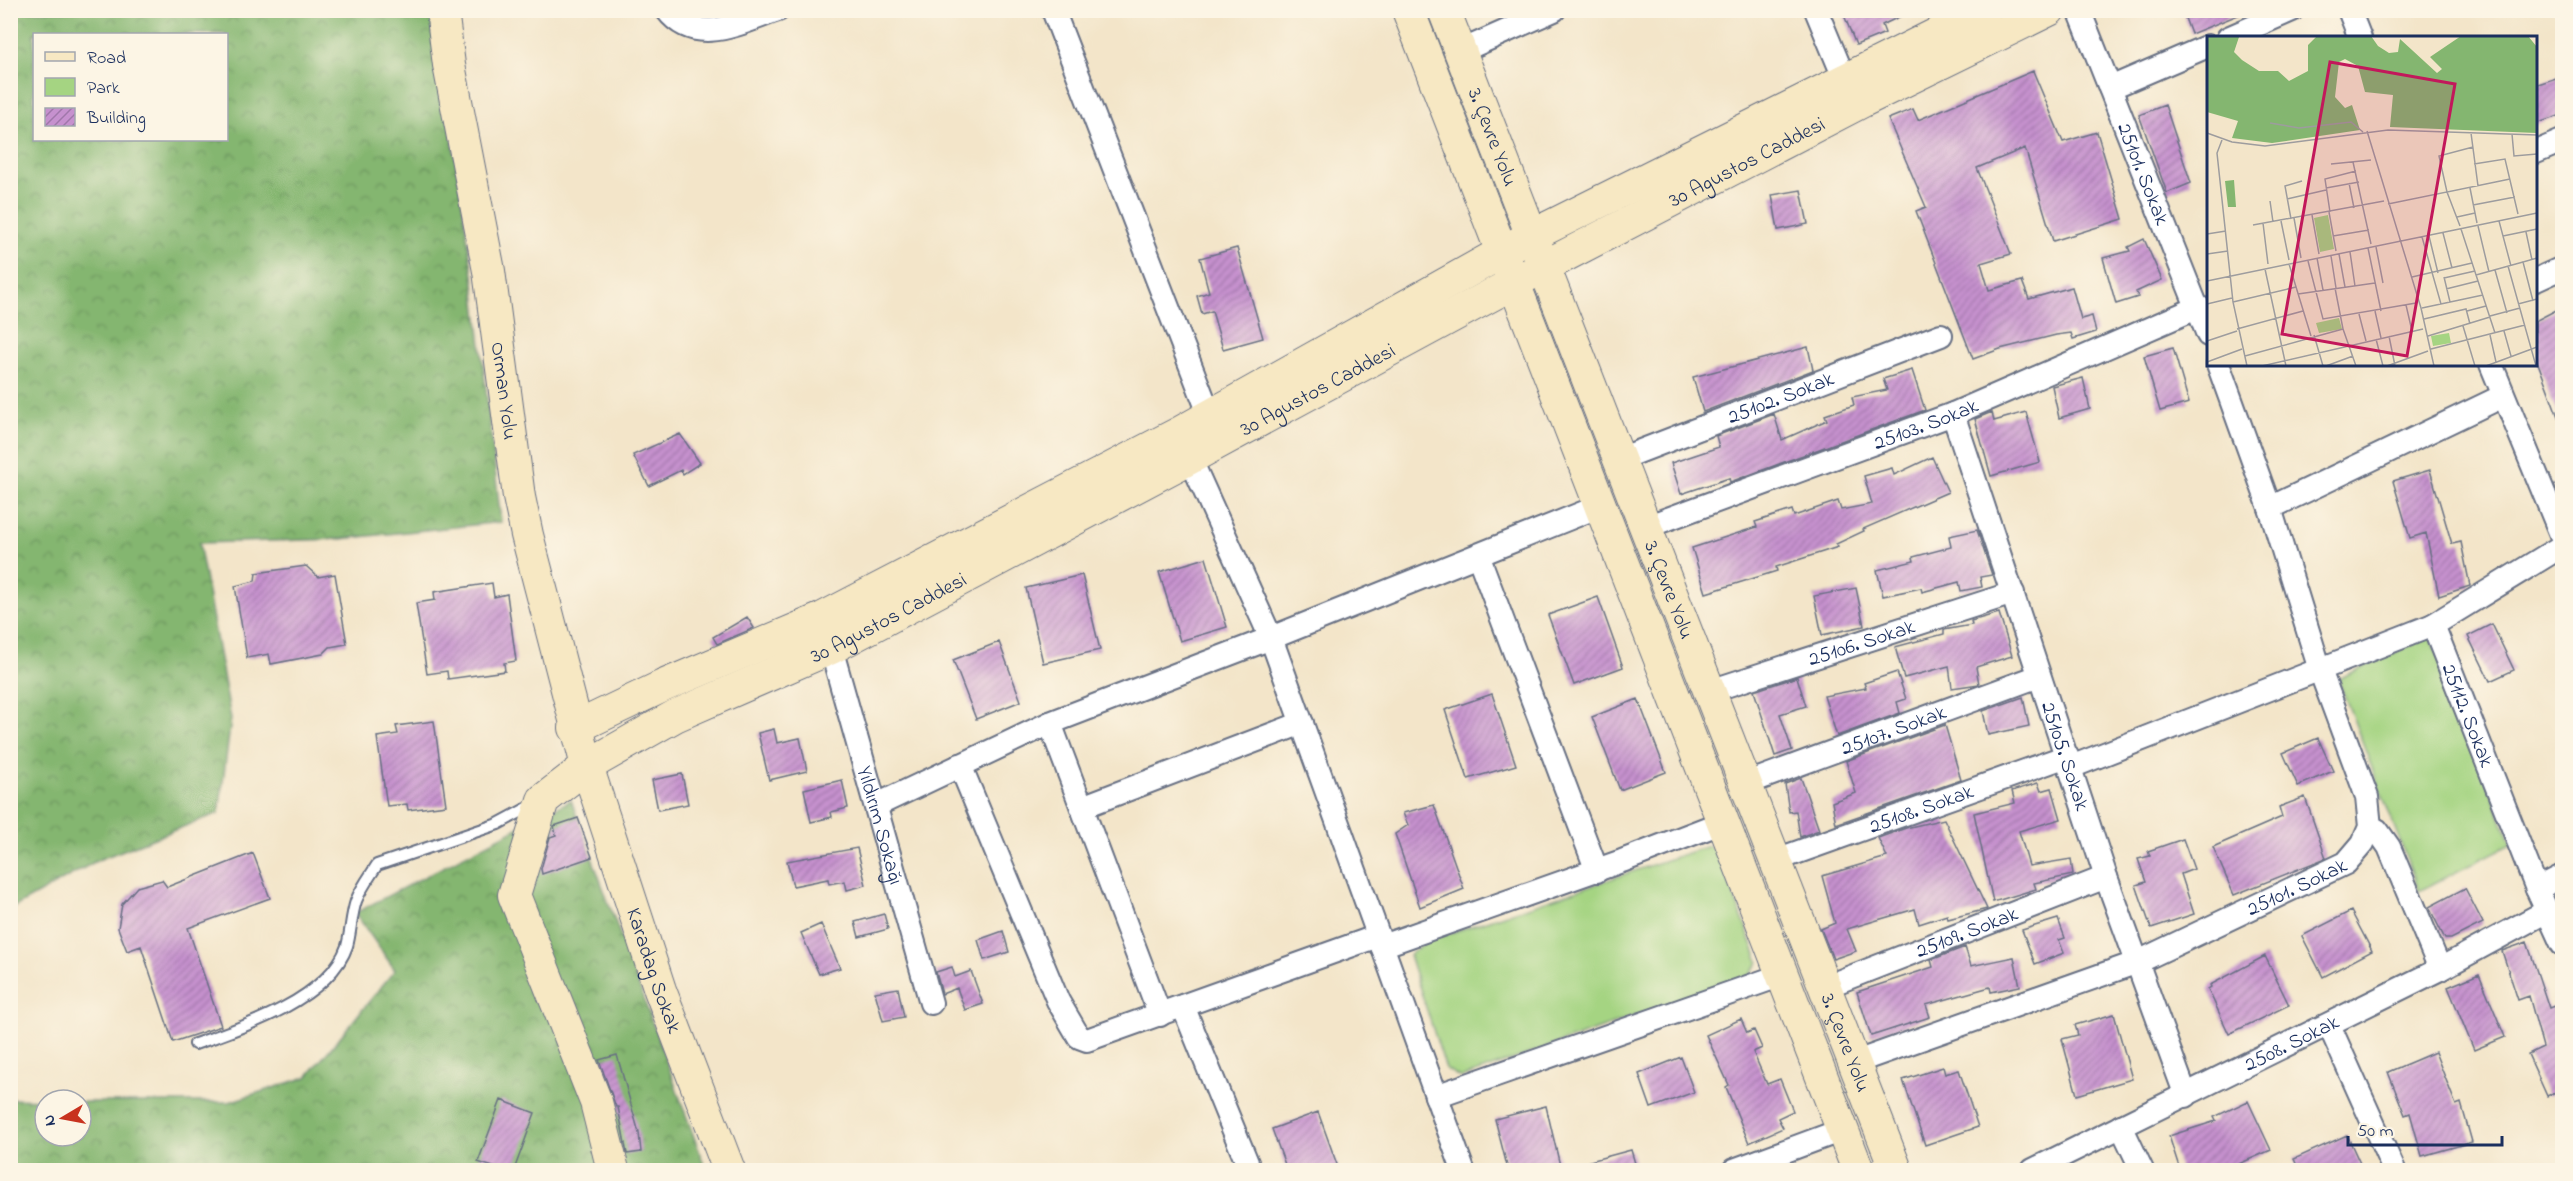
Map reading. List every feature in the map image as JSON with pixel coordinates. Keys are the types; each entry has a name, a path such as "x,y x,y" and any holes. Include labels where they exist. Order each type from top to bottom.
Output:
{"main road":[{"name":"Orman Yolu","path":"442,10 449,65 489,271 519,497 575,728 587,766"},
{"name":"3. Çevre Yolu","path":"1408,10 1858,1170"},
{"name":"3. Çevre Yolu","path":"1444,10 1896,1170"},
{"name":"30 Agustos Caddesi","path":"575,728 663,686 821,619 1210,416 1533,236 1985,10"},
{"name":"30 Agustos Caddesi","path":"543,800 587,766 675,716 831,648 1191,459 1545,266 1863,101 2049,10"},
{"name":"Karadag Sokak","path":"587,766 660,990 729,1170"},
{"path":"543,800 514,895 596,1102 613,1170"}],"street":[{"path":"667,10 687,28 708,32 778,10"},
{"path":"1053,10 1210,416"},
{"path":"1459,52 1554,10"},
{"path":"1816,10 1845,80"},
{"name":"25101. Sokak","path":"2079,10 2207,332"},
{"path":"2233,36 2292,10"},
{"path":"2349,10 2359,36"},
{"path":"2110,88 2207,46"},
{"path":"2537,151 2562,141"},
{"path":"2537,279 2562,268"},
{"name":"25103. Sokak","path":"1646,527 1953,414 2199,307"},
{"name":"25102. Sokak","path":"1620,459 1941,335"},
{"path":"2219,366 2270,508 2320,670 2367,797 2370,827 2377,830 2389,847 2440,969"},
{"path":"2492,366 2562,537"},
{"path":"2270,508 2503,396"},
{"name":"25105. Sokak","path":"1953,414 2106,877 2186,1096"},
{"path":"1191,459 1271,638 1463,1170"},
{"path":"876,805 1050,723 1271,638 1600,506"},
{"path":"2433,625 2562,546"},
{"path":"1478,555 1597,871"},
{"name":"25106. Sokak","path":"1710,691 2013,593"},
{"name":"25108. Sokak","path":"1776,860 2069,762 2320,670 2433,625"},
{"name":"25112. Sokak","path":"2433,625 2537,889 2562,944"},
{"name":"Yıldırım Sokağı","path":"831,648 931,1003"},
{"name":"25107. Sokak","path":"1746,784 2039,676"},
{"path":"1050,723 1160,1015"},
{"path":"1082,807 1302,723"},
{"path":"960,765 1058,1001 1079,1037 1087,1040 1183,1006 1597,871 1723,822"},
{"name":"25101. Sokak","path":"1853,1063 2138,962 2346,863 2363,843 2370,827"},
{"path":"2537,889 2562,876"},
{"name":"25109. Sokak","path":"1825,987 2106,877"},
{"name":"2508. Sokak","path":"2033,1170 2329,1025 2440,969 2547,911"},
{"path":"1436,1096 1782,975"},
{"path":"1183,1006 1250,1170"},
{"path":"2329,1025 2394,1170"},
{"path":"2121,1126 2142,1170"},
{"path":"1734,1170 1842,1130"}],"lane":[{"path":"195,1044 273,1014 304,996 333,969 346,948 357,899 377,865 498,824 543,800"}],"green space":[{"path":"11,11 433,11 473,275 501,522 340,539 199,543 231,719 219,813 98,860 11,909"},
{"path":"2431,636 2511,844 2419,891 2338,679"},
{"path":"571,800 706,1170 11,1170 10,1099 33,1100 33,1148 93,1148 93,1102 229,1102 307,1077 395,970 355,913"},
{"path":"1708,846 1718,854 1759,962 1750,975 1461,1078 1446,1069 1409,955 1427,941"}],"building":[{"path":"1842,10 1914,10 1882,25 1885,33 1856,45"},
{"path":"2182,10 2248,10 2248,11 2191,34"},
{"path":"2033,71 2063,142 2097,132 2123,219 2053,241 2025,148 1977,168 2011,254 1981,263 1989,290 2022,281 2029,299 2072,287 2081,319 2092,316 2096,332 2073,339 2071,333 2056,335 2000,349 1973,359 1916,211 1926,207 1888,119 1913,109 1918,120"},
{"path":"2562,76 2562,115 2537,123 2537,84"},
{"path":"2165,105 2191,183 2167,193 2139,115"},
{"path":"1801,190 1808,224 1778,230 1772,195"},
{"path":"2144,239 2162,280 2136,292 2138,297 2116,304 2103,258 2130,251 2128,247"},
{"path":"1237,248 1263,338 1223,349 1212,311 1202,314 1197,296 1209,292 1200,258"},
{"path":"2562,307 2562,421 2560,422 2537,360 2537,320"},
{"path":"1808,347 1813,370 1703,412 1693,377"},
{"path":"2173,348 2189,403 2160,411 2144,356"},
{"path":"1912,370 1925,410 1730,482 1729,478 1681,494 1671,463 1719,447 1716,436 1774,414 1782,440 1827,420 1825,415 1854,405 1852,397 1887,390 1883,379"},
{"path":"2083,378 2090,409 2059,418 2052,386"},
{"path":"1992,412 1994,421 2026,412 2040,462 1991,476 1975,419"},
{"path":"680,434 700,463 683,474 681,470 649,486 633,455"},
{"path":"1932,457 1948,492 1863,529 1864,531 1836,544 1838,547 1776,567 1777,571 1706,593 1692,548 1757,527 1755,522 1792,510 1794,516 1838,501 1841,510 1872,504 1864,476 1892,468 1894,475"},
{"path":"2430,470 2452,544 2461,542 2470,586 2439,596 2426,533 2410,538 2393,481"},
{"path":"1977,530 1992,575 1980,577 1982,587 1961,591 1959,582 1922,592 1921,588 1883,596 1877,570 1914,561 1913,557 1951,547 1949,536"},
{"path":"1206,558 1227,627 1180,641 1159,572"},
{"path":"306,566 318,577 335,574 347,644 330,647 323,654 271,664 269,654 247,658 235,586 255,581 256,573"},
{"path":"1082,575 1100,650 1043,663 1026,588"},
{"path":"492,583 494,597 507,594 516,661 504,663 505,671 448,679 447,671 427,674 416,603 435,600 434,592"},
{"path":"1856,588 1864,626 1822,635 1814,596"},
{"path":"1598,597 1623,667 1574,685 1548,615"},
{"path":"1999,613 2012,656 1976,667 1979,684 1952,688 1949,666 1904,678 1895,647 1944,634 1944,630 1972,625 1971,621"},
{"path":"747,617 754,628 717,644 713,637"},
{"path":"2492,624 2514,670 2490,681 2468,636"},
{"path":"999,642 1021,701 976,719 953,660"},
{"path":"1897,672 1906,699 1897,702 1900,713 1837,736 1824,696 1866,688 1864,683"},
{"path":"1797,677 1806,706 1780,714 1792,750 1775,756 1754,691"},
{"path":"1492,694 1516,765 1468,779 1445,710"},
{"path":"2023,697 2029,726 1988,735 1983,711"},
{"path":"1638,699 1666,772 1620,790 1592,717"},
{"path":"434,721 446,805 408,810 407,804 387,806 377,737 398,734 396,726"},
{"path":"1945,725 1961,780 1836,824 1832,802 1856,793 1846,761"},
{"path":"774,729 777,743 800,738 807,771 769,780 758,733"},
{"path":"2318,738 2333,771 2298,786 2283,753"},
{"path":"682,774 688,804 658,810 652,780"},
{"path":"1801,778 1819,830 1800,837 1796,811 1789,812 1785,784"},
{"path":"842,780 848,808 831,812 832,817 811,822 804,789"},
{"path":"2038,783 2041,791 2052,788 2061,819 2019,831 2029,866 2071,859 2073,875 2034,883 2036,889 1993,902 1974,813 2015,803 2012,791"},
{"path":"2305,797 2326,858 2234,895 2213,847 2282,817 2279,807"},
{"path":"1434,805 1464,889 1420,907 1395,834 1408,825 1403,813"},
{"path":"578,818 592,857 542,874 541,869 550,837 556,835 554,826"},
{"path":"1944,819 1987,909 1948,919 1947,915 1919,924 1915,909 1847,929 1856,951 1833,959 1821,929 1835,923 1822,876 1887,857 1878,838 1906,828"},
{"path":"2183,839 2194,869 2181,874 2194,914 2151,928 2136,885 2146,882 2138,859 2150,856 2148,851"},
{"path":"857,848 866,885 847,890 845,881 829,884 828,879 793,886 787,861"},
{"path":"253,853 270,898 188,928 221,1026 173,1042 141,946 127,951 118,928 122,904 137,887 162,880 167,887"},
{"path":"2465,888 2483,923 2451,939 2445,939 2429,907"},
{"path":"2351,911 2372,951 2323,977 2302,936"},
{"path":"884,914 888,929 859,937 855,922"},
{"path":"2058,919 2065,938 2059,940 2064,953 2035,964 2022,930"},
{"path":"821,924 840,968 819,974 801,933"},
{"path":"1003,931 1009,952 984,960 978,940"},
{"path":"2527,942 2549,1008 2554,1006 2562,1035 2562,1089 2547,1096 2528,1054 2543,1047 2529,996 2518,1000 2502,951"},
{"path":"1965,947 1971,966 2014,957 2020,986 1991,992 1990,987 1926,1005 1930,1017 1871,1036 1857,992 1933,967 1931,960"},
{"path":"2265,956 2289,1005 2229,1034 2208,989 2210,985"},
{"path":"952,967 955,977 971,971 983,1004 965,1010 957,988 942,994 936,972"},
{"path":"2479,974 2505,1037 2474,1050 2448,987"},
{"path":"898,988 904,1017 883,1021 875,992"},
{"path":"2114,1014 2132,1079 2077,1095 2062,1039 2078,1035 2075,1025"},
{"path":"1741,1019 1747,1033 1754,1030 1762,1048 1753,1052 1767,1084 1780,1079 1793,1111 1778,1118 1783,1128 1749,1143 1726,1087 1729,1085 1706,1035"},
{"path":"2435,1052 2456,1105 2461,1103 2472,1142 2422,1156 2410,1113 2405,1115 2388,1072"},
{"path":"617,1055 639,1133 641,1152 627,1154 618,1107 616,1107 599,1060"},
{"path":"1681,1057 1694,1092 1651,1108 1639,1074"},
{"path":"1943,1067 1945,1074 1959,1070 1978,1127 1925,1145 1903,1080"},
{"path":"501,1100 535,1113 514,1170 502,1170 478,1162"},
{"path":"2248,1101 2271,1150 2225,1170 2180,1170 2169,1136 2216,1121 2214,1117"},
{"path":"1546,1106 1561,1170 1508,1170 1495,1119"},
{"path":"1318,1112 1339,1170 1287,1170 1272,1129"},
{"path":"2347,1135 2363,1170 2299,1170 2294,1159"},
{"path":"1631,1150 1637,1170 1575,1170 1575,1165"}]}
